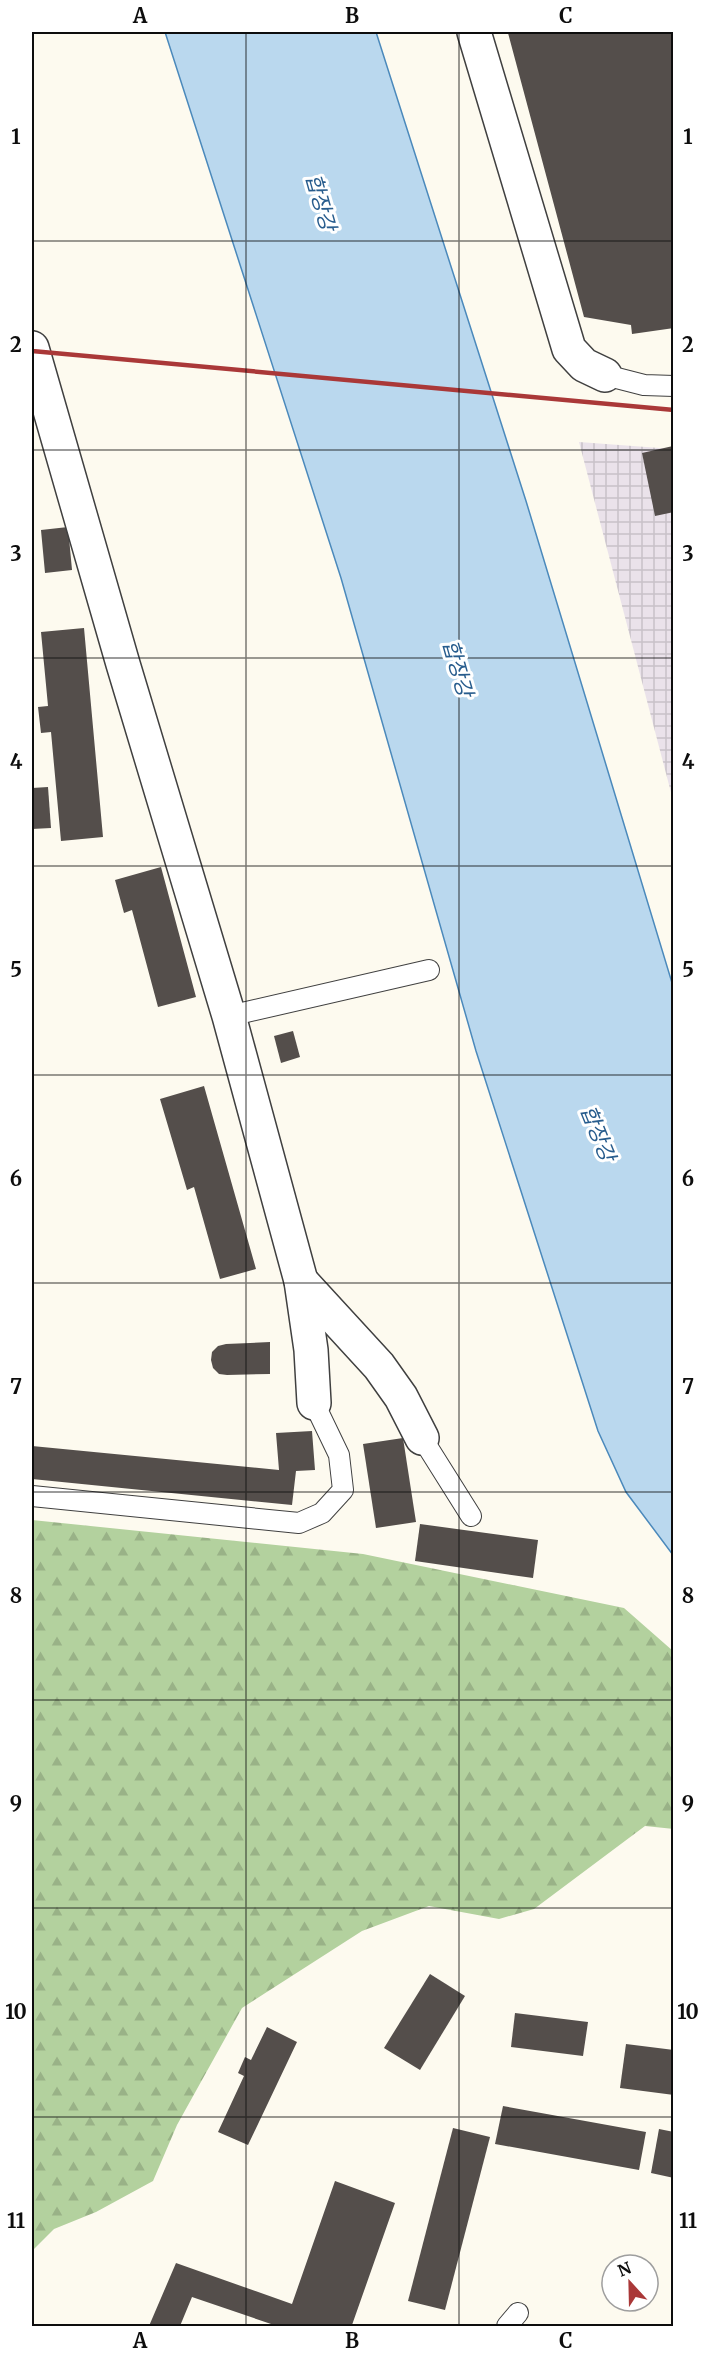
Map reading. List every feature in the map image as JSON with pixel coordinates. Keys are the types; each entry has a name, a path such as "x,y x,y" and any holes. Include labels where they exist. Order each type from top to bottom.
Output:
{"street":[{"path":"474,32 569,349 584,365 605,375"},
{"path":"32,348 123,664 229,1016 301,1281 311,1350 314,1403"},
{"path":"301,1281 379,1366 401,1397 422,1438"}],"lane":[{"path":"605,375 644,385 674,386"},
{"path":"229,1016 429,970"},
{"path":"32,1496 299,1523 322,1513 343,1490 339,1455 314,1403"},
{"path":"422,1438 471,1516"}],"shaded area":[{"path":"579,442 673,449 673,800"}],"green space":[{"path":"32,1520 363,1554 624,1608 673,1651 674,1829 645,1826 534,1909 499,1919 429,1906 362,1931 242,2008 177,2125 153,2181 96,2212 54,2229 32,2251"}],"water":[{"name":"합장강","path":"165,32 376,32 526,501 673,986 673,1555 626,1492 598,1431 476,1051 341,578"}],"building":[{"path":"674,32 674,328 632,334 631,325 584,317 508,33"},
{"path":"673,446 674,512 655,516 642,453"},
{"path":"68,527 72,570 45,573 41,530"},
{"path":"84,628 103,837 61,841 51,732 41,733 38,707 48,706 41,632"},
{"path":"48,787 51,828 32,829 32,788"},
{"path":"161,867 196,997 158,1007 132,910 124,913 115,880"},
{"path":"293,1031 300,1057 281,1063 274,1036"},
{"path":"204,1086 256,1269 220,1279 194,1187 187,1190 160,1099"},
{"path":"270,1342 270,1374 227,1375 219,1374 213,1368 212,1352 218,1346"},
{"path":"312,1431 315,1470 296,1471 292,1505 32,1479 32,1446 279,1470 276,1433"},
{"path":"403,1438 416,1522 376,1528 363,1444"},
{"path":"420,1524 538,1540 533,1578 415,1561"},
{"path":"430,1974 465,1996 420,2070 384,2048"},
{"path":"515,2013 588,2022 583,2056 511,2047"},
{"path":"267,2027 297,2042 248,2145 218,2132 244,2076 238,2073 245,2057 251,2060"},
{"path":"626,2044 674,2050 674,2095 620,2088"},
{"path":"503,2106 646,2132 639,2170 495,2144"},
{"path":"453,2128 490,2137 445,2310 408,2301"},
{"path":"659,2129 674,2132 674,2178 651,2173"},
{"path":"335,2181 395,2203 352,2325 356,2326 277,2326 192,2297 180,2326 149,2326 176,2263 292,2304"}],"railway":[{"path":"32,351 674,410"}]}
